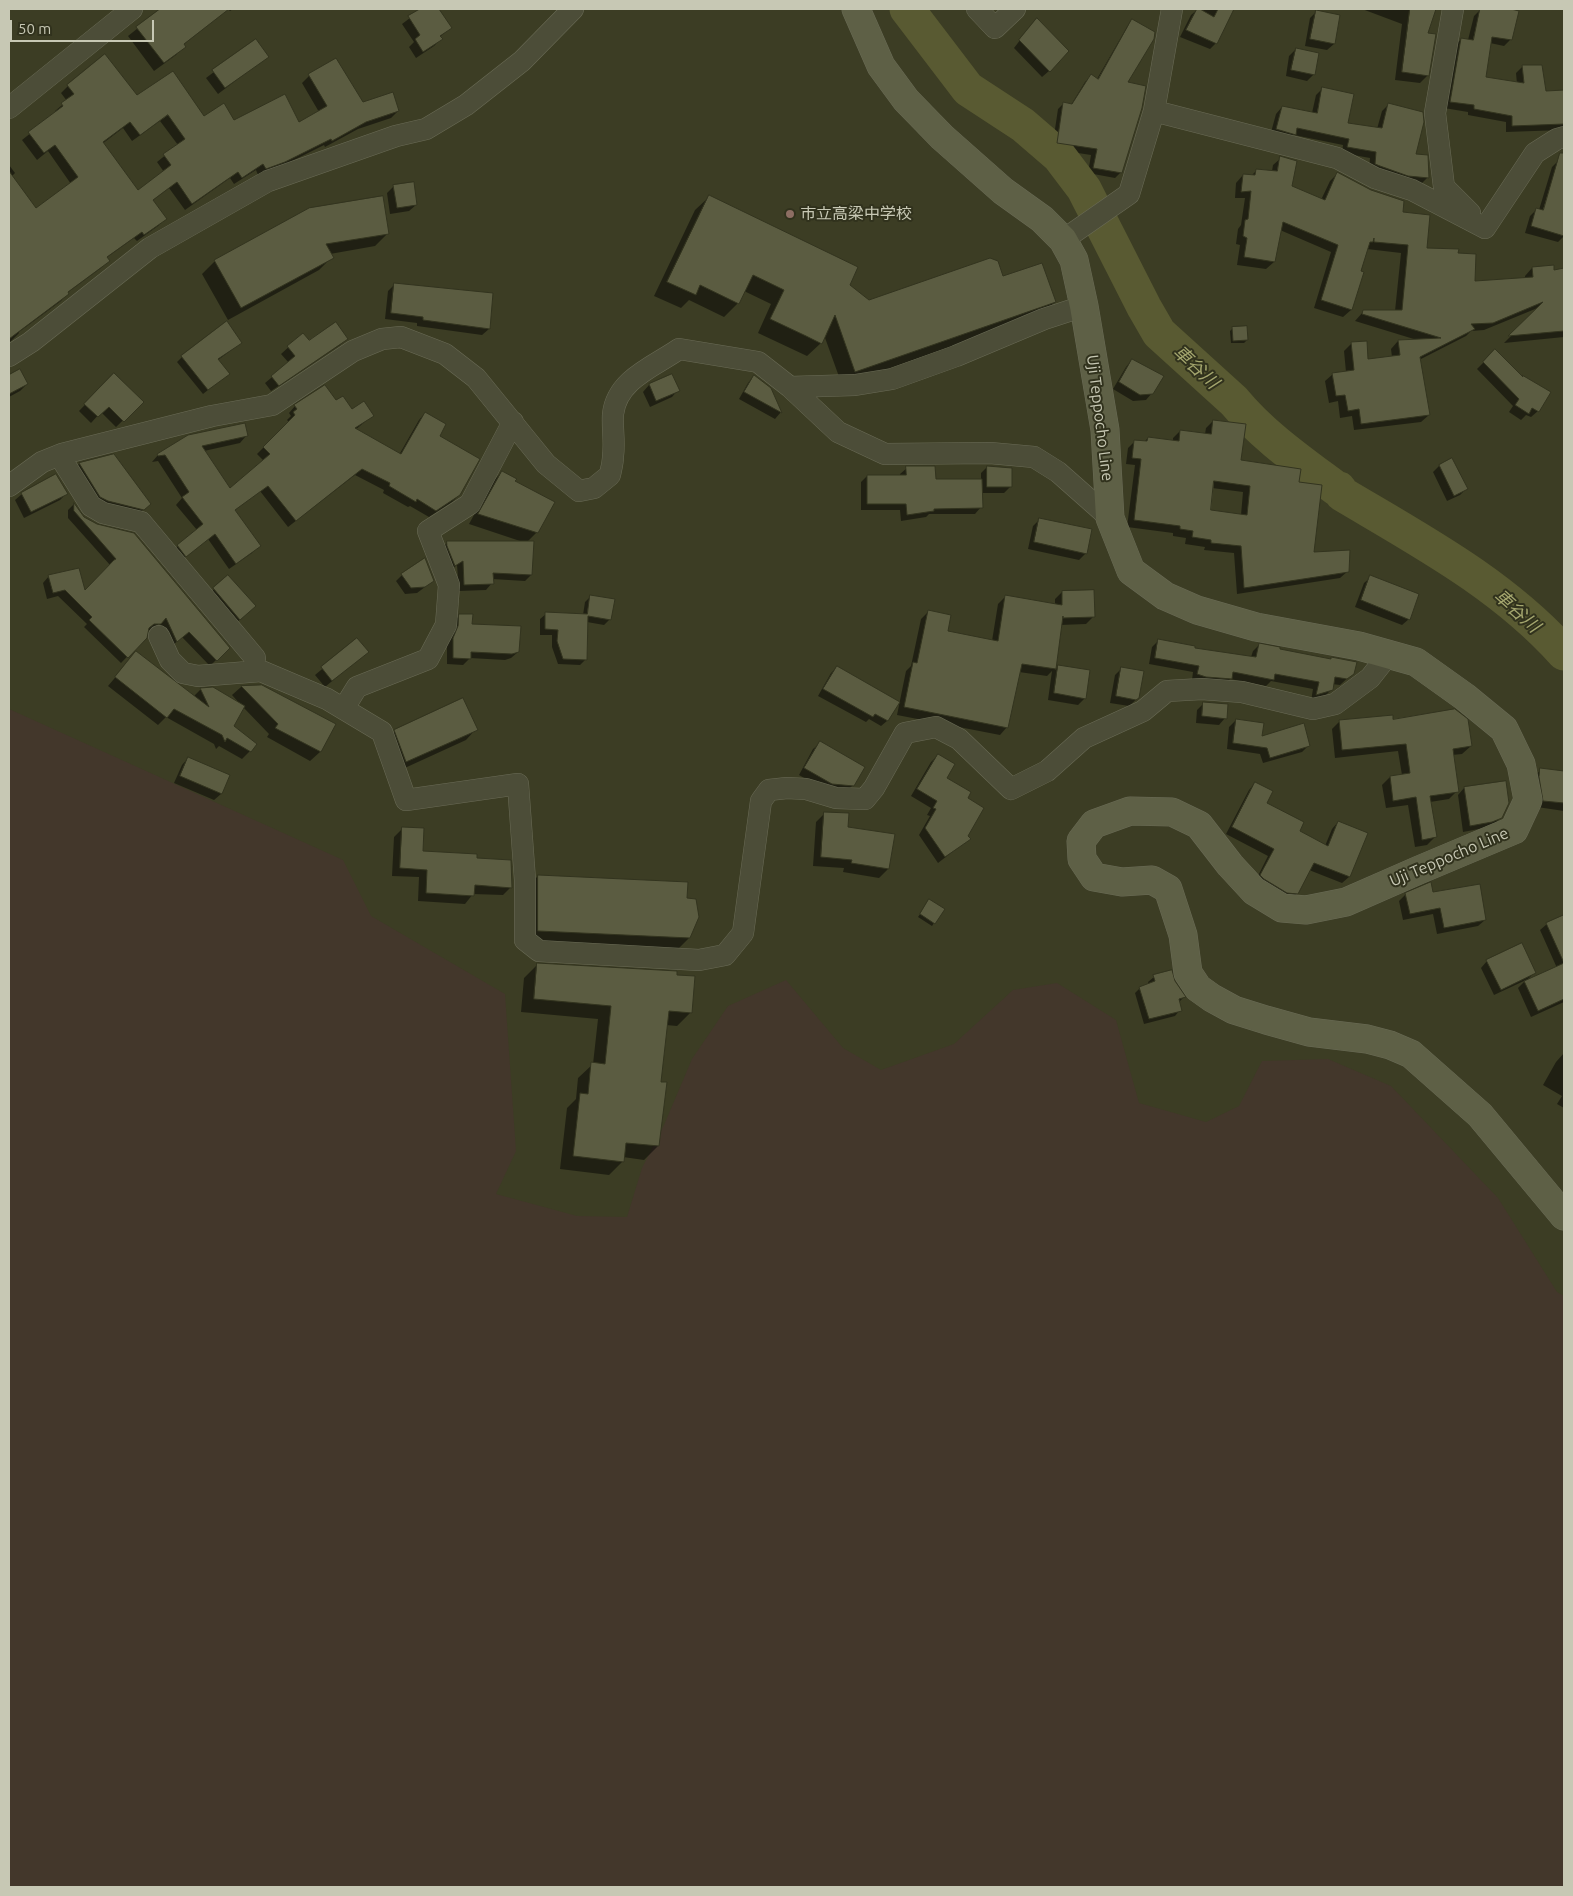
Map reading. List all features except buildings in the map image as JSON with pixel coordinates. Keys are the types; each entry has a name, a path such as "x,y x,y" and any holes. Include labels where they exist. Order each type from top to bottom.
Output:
{"main road":[{"name":"Uji Teppocho Line","path":"856,9 881,66 906,100 942,137 1003,191 1042,219 1070,235 1105,430 1110,518 1131,571 1164,596 1197,610 1256,627 1359,646 1416,662 1465,697 1504,729 1521,764 1528,800 1514,830 1346,902 1306,910 1282,908 1254,891 1230,865 1199,825 1172,812 1130,811 1094,824 1081,841 1082,859 1094,877 1122,882 1152,880 1168,889 1183,935 1188,973 1198,988 1212,998 1234,1010 1308,1032 1367,1039 1390,1045 1411,1054 1480,1115 1564,1216"}],"street":[{"path":"9,108 132,9"},
{"path":"9,356 31,342 150,248 268,181 396,136 426,129 466,105 522,61 573,9"},
{"path":"978,9 995,28 1015,9"},
{"path":"1070,235 1129,194 1154,110 1172,9"},
{"path":"1453,9 1435,113 1444,187 1485,228"},
{"path":"1154,110 1337,158 1374,178 1412,190 1485,228"},
{"path":"1485,228 1536,153 1557,139 1564,137"},
{"path":"790,387 855,385 892,379 1084,306"},
{"path":"9,486 42,462 59,455 212,416 272,405 353,351 382,339 401,337 445,354 476,378 546,464 579,490 594,488 610,475 613,456 613,412 621,392 648,366 666,358 679,349 758,362 790,387 838,432 885,454 990,453 1034,457 1058,472 1110,518"},
{"path":"344,708 357,687 428,658 446,625 449,584 428,531 470,504 513,422"},
{"path":"59,455 90,506 103,513 141,522 255,658"},
{"path":"159,636 170,660 183,673 198,676 261,671 327,699 382,732 406,800 518,784 525,880 525,940 539,951 699,960 725,955 743,933 761,801 769,790 787,788 806,789 836,798 865,799 874,788 905,733 936,727 959,739 1011,789 1047,771 1084,738 1143,711 1166,691 1202,689 1242,692 1313,709 1335,704 1370,678 1389,654"}],"shaded area":[{"path":"9,709 343,860 371,916 505,994 516,1151 496,1194 577,1216 627,1217 642,1168 664,1125 692,1059 728,1006 786,980 843,1048 881,1070 954,1044 1013,990 1057,983 1116,1020 1139,1103 1206,1122 1239,1106 1262,1061 1328,1059 1391,1086 1498,1198 1557,1292 1564,1296 1564,1887 9,1887"}],"waterway":[{"name":"車谷川","path":"907,9 968,89 1023,125 1059,156 1084,189 1159,333 1234,401 1282,448 1339,489 1342,494 1431,547 1487,585 1540,628 1564,653"}],"place":[{"name":"市立高梁中学校","path":"790,214"}]}
